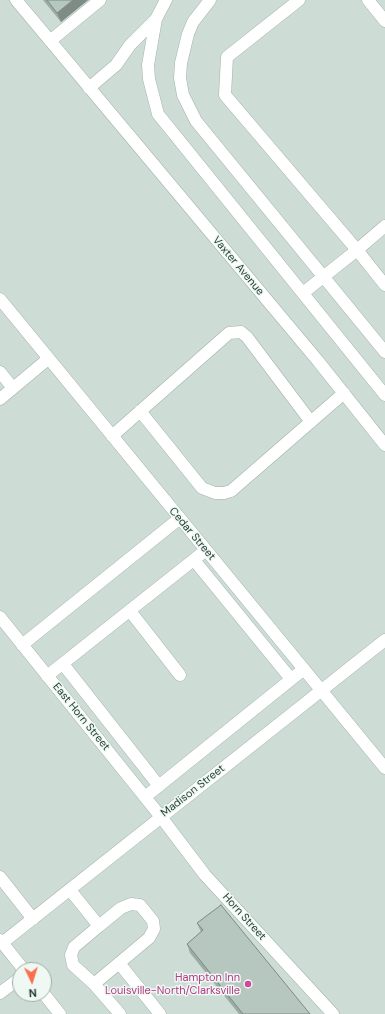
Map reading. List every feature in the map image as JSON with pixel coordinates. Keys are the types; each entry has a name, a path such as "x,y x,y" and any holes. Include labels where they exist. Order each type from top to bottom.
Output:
{"street":[{"name":"Vaxter Avenue","path":"16,0 344,393 385,445"},
{"path":"50,41 100,0"},
{"path":"89,88 116,65 130,45 156,19 166,0"},
{"path":"210,0 197,15 188,34 180,78 183,95 196,121 385,352"},
{"path":"299,0 227,57 226,95 385,285"},
{"path":"368,0 385,21"},
{"path":"156,19 148,65 150,85 158,114 385,395"},
{"path":"303,294 385,226"},
{"name":"Cedar Street","path":"0,299 385,768"},
{"path":"112,436 214,345 229,333 241,332 247,337 311,422"},
{"path":"0,399 48,358"},
{"path":"0,372 13,388"},
{"path":"140,411 202,488 215,493 231,491 344,393"},
{"path":"22,645 180,518"},
{"path":"48,676 206,550"},
{"path":"194,560 291,679"},
{"path":"241,618 254,609"},
{"path":"130,611 180,675"},
{"name":"East Horn Street","path":"0,617 161,817"},
{"name":"Madison Street","path":"1,941 33,919 70,890 385,640"},
{"path":"62,664 159,786"},
{"path":"145,797 304,669"},
{"path":"98,738 112,726"},
{"name":"Horn Street","path":"161,817 205,875 332,1014"},
{"path":"0,877 33,919"},
{"path":"70,890 99,926"},
{"path":"94,984 149,938 154,929 153,921 140,905 131,904 121,908 74,947 71,955 73,965 94,984 120,1014"},
{"path":"1,941 18,962"},
{"path":"119,963 160,1014"},
{"path":"0,993 12,984"},
{"path":"50,1002 60,1014"}],"shaded area":[{"path":"0,0 385,0 385,1014 0,1014"}],"building":[{"path":"47,0 73,0 57,13"},
{"name":"Hampton Inn Louisville-North/Clarksville","path":"221,905 310,1014 243,1014 187,944 203,930 197,923"}],"place":[{"name":"Hampton Inn Louisville-North/Clarksville","path":"248,984"}]}
